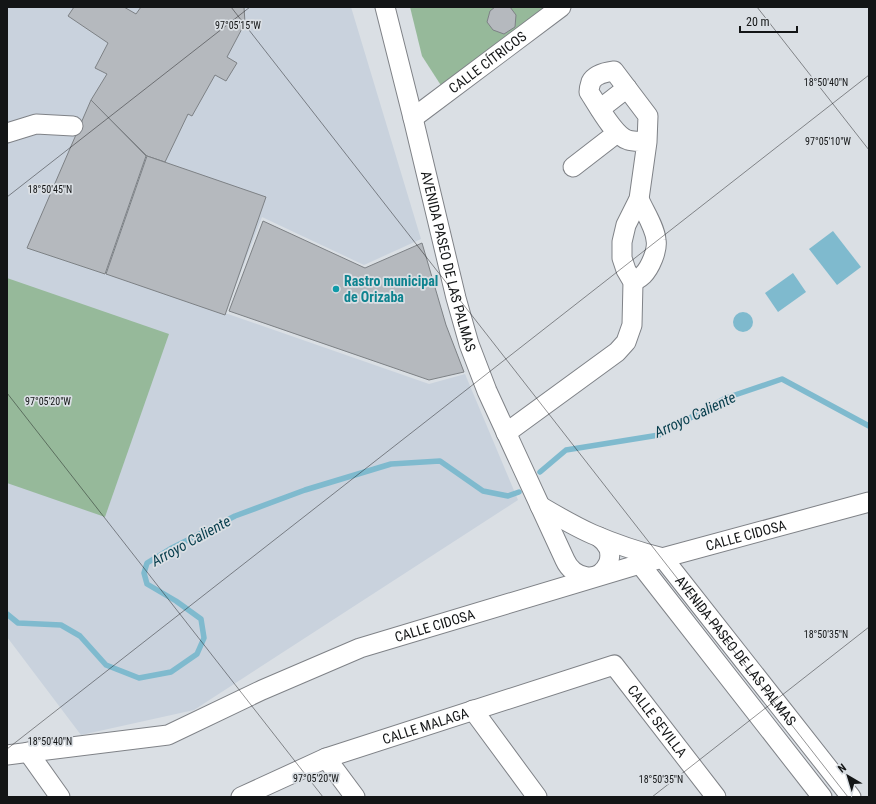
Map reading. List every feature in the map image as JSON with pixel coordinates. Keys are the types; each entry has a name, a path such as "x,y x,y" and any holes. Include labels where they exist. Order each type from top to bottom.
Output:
{"street":[{"name":"AVENIDA PASEO DE LAS PALMAS","path":"385,7 456,298 469,344 487,391 565,560 570,569 575,573 587,577 596,576"},
{"name":"CALLE CÍTRICOS","path":"413,118 561,7"},
{"path":"506,433 617,352 626,342 632,326 633,282 626,270 622,258 622,242 626,225 638,199 647,142 648,116 614,71 603,73 591,81 589,92 617,133 628,140 647,142"},
{"path":"600,109 627,88"},
{"path":"7,133 36,124 73,126"},
{"path":"572,167 617,133"},
{"path":"633,282 643,275 650,265 655,252 656,241 652,226 638,199"},
{"name":"CALLE CIDOSA","path":"7,755 168,735 262,690 360,648 596,576 869,502"},
{"path":"540,506 596,536 643,553 663,558"},
{"path":"565,560 564,552 570,539 583,533 596,536 605,542 609,549 610,558 606,568 602,573 596,576"},
{"name":"AVENIDA PASEO DE LAS PALMAS","path":"663,558 851,797"},
{"name":"AVENIDA PASEO DE LAS PALMAS","path":"640,564 822,797"},
{"name":"CALLE MALAGA","path":"241,797 326,758 614,664"},
{"name":"CALLE SEVILLA","path":"614,664 716,797"},
{"path":"473,710 537,797"},
{"path":"28,752 60,797"},
{"path":"326,758 355,797"}],"shaded area":[{"path":"7,7 351,7 421,239 364,265 262,217 225,313 429,384 465,374 518,500 194,710 81,735 7,637"}],"green space":[{"path":"410,7 547,7 442,87 422,56"},
{"path":"7,278 169,334 105,517 7,483"}],"water":[{"path":"833,231 861,267 837,285 809,249"},
{"path":"793,273 806,292 778,312 765,293"},
{"path":"739,312 747,312 753,318 753,326 747,332 739,332 733,326 733,318"}],"building":[{"path":"74,7 124,7 136,14 141,7 244,7 245,23 227,57 237,63 226,81 215,75 192,116 188,114 165,162 147,156 91,100 107,74 95,68 108,43 68,16"},
{"path":"495,7 510,7 516,15 515,27 504,34 493,30 487,22 490,11"},
{"path":"91,100 146,156 105,274 27,248"},
{"path":"147,156 266,197 225,315 106,274"},
{"name":"Rastro municipal de Orizaba","path":"263,221 365,268 422,243 446,325 464,372 429,380 229,311"}],"waterway":[{"name":"Arroyo Caliente","path":"540,472 566,450 659,435 726,398 782,379 869,426"},
{"name":"Arroyo Caliente","path":"7,614 18,623 61,625 80,636 106,665 139,678 171,672 197,654 204,638 201,619 176,601 147,584 144,573 147,563 170,549 235,516 305,490 391,464 440,461 483,491 508,496 519,492"}],"place":[{"name":"Rastro municipal de Orizaba","path":"336,289"}]}
